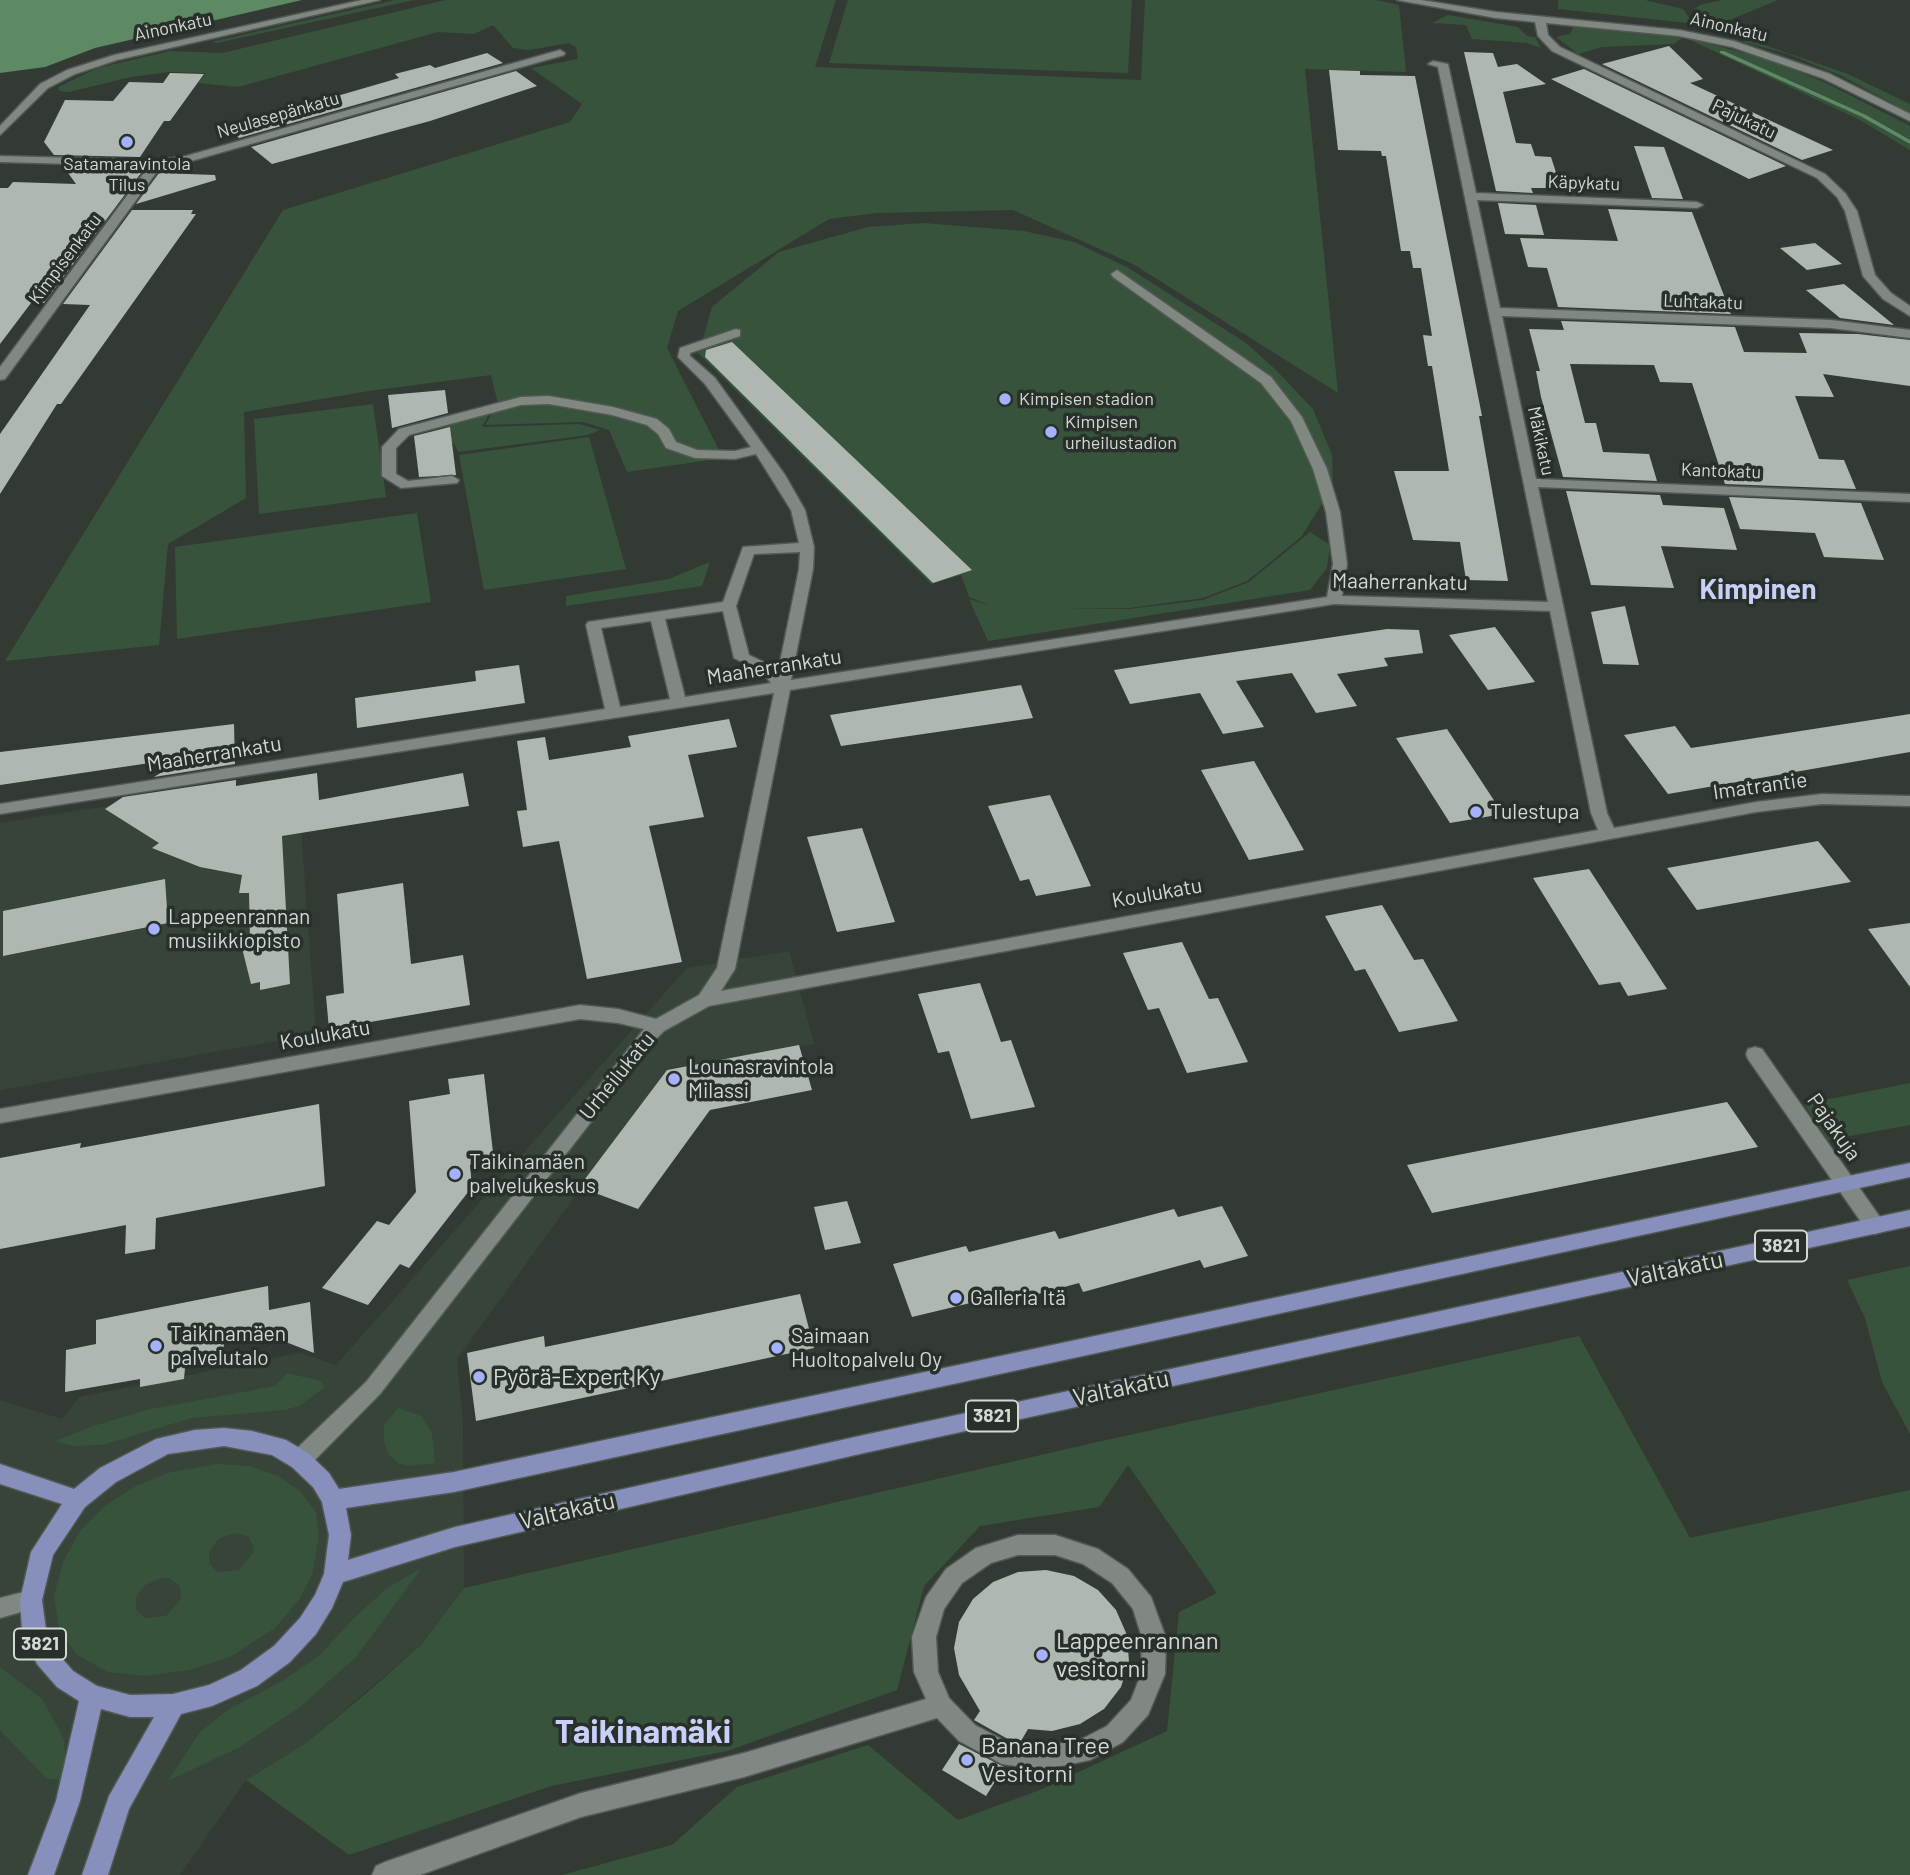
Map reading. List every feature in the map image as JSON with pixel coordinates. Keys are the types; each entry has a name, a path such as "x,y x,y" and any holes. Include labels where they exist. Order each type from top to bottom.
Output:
{"main road":[{"name":"3821","path":"332,1500 454,1482 1910,1170"},
{"name":"Valtakatu","path":"335,1574 456,1537 850,1447 1910,1218"},
{"name":"3821","path":"195,1439 253,1440 278,1447 300,1460 321,1480 332,1500 340,1535 335,1574 324,1601 308,1626 282,1654 249,1678 212,1695 173,1705 130,1706 92,1696 65,1679 45,1656 34,1630 31,1600 42,1552 77,1500 108,1475 135,1459 164,1446 195,1439"},
{"path":"0,1474 77,1500"},
{"path":"41,1875 68,1801 92,1696"},
{"path":"95,1875 118,1804 173,1705"}],"street":[{"name":"Ainonkatu","path":"0,132 5,122 44,86 92,64 375,0"},
{"name":"Ainonkatu","path":"1402,0 1440,2 1540,20 1679,33 1734,44 1826,76 1910,118"},
{"name":"Pajukatu","path":"1540,20 1543,36 1556,49 1821,176 1841,195 1851,211 1869,276 1887,296 1910,312"},
{"name":"Neulasepänkatu","path":"0,159 157,163 187,159 560,53"},
{"name":"Mäkikatu","path":"1433,64 1443,64 1600,813 1612,833"},
{"name":"Kimpisenkatu","path":"0,376 157,163"},
{"name":"Käpykatu","path":"1471,197 1697,205"},
{"path":"1117,274 1266,380 1297,420 1320,469 1333,512 1340,564 1334,600"},
{"path":"1884,330 1890,317 1887,296"},
{"name":"Luhtakatu","path":"1495,313 1831,324 1910,334"},
{"name":"Urheilukatu","path":"300,1460 373,1388 618,1071 658,1026 705,999 726,969 806,569 807,547 798,510 710,381 684,357 684,351 736,333"},
{"path":"452,480 406,485 389,476 389,447 404,432 521,401 549,400 613,411 652,422 664,432 671,445 695,454 735,455 758,449"},
{"name":"Kantokatu","path":"1530,483 1910,498"},
{"path":"783,687 767,669 742,659 729,606 747,550 807,547"},
{"name":"Maaherrankatu","path":"0,808 1334,600 1556,607"},
{"path":"614,713 593,625 729,606"},
{"path":"657,616 678,703"},
{"name":"Imatrantie","path":"1612,833 1822,799 1910,801"},
{"name":"Koulukatu","path":"705,999 1612,833"},
{"name":"Koulukatu","path":"0,1116 580,1012 618,1016 658,1026"},
{"name":"Pajakuja","path":"1755,1054 1875,1226"},
{"path":"1018,1545 1055,1545 1090,1556 1121,1576 1143,1605 1154,1638 1153,1674 1140,1707 1115,1734 1081,1752 1042,1758 1002,1752 967,1733 941,1706 926,1672 924,1637 934,1604 940,1594 954,1576 984,1555 1018,1545"},
{"path":"0,1608 31,1600"},
{"path":"385,1875 581,1805 744,1765 941,1706"}],"shaded area":[{"path":"0,0 302,0 95,48 45,67 0,73"},
{"path":"395,0 414,0 217,43 211,42"},
{"path":"446,0 836,0 815,67 1141,80 1145,0 1376,0 1399,5 1406,72 1305,69 1338,393 1133,264 1013,210 877,213 829,219 678,311 667,348 723,458 627,472 609,430 583,422 485,425 498,404 491,375 369,391 244,412 246,498 168,544 159,645 5,661 283,210 570,122 582,104 531,68 578,59 576,47 569,43 529,50 513,48 493,25 474,34 438,32 238,87 198,83 206,73 169,72 131,77 69,92 60,91 58,87 98,68 170,51 222,53"},
{"path":"848,0 1132,0 1128,73 829,63"},
{"path":"1558,0 1645,0 1683,9 1689,18 1699,15 1694,9 1700,5 1722,0 1778,0 1715,26 1558,9"},
{"path":"1448,15 1518,27 1527,36 1535,37 1541,48 1527,43 1472,39 1466,25 1432,23"},
{"path":"1573,27 1682,38 1674,44 1602,47 1578,54 1556,37 1570,34"},
{"path":"1684,37 1766,59 1826,83 1910,126 1910,150 1860,120"},
{"path":"1747,39 1848,74 1910,104 1910,113 1842,76 1788,54 1743,42"},
{"name":"Kimpisen urheilustadion","path":"923,223 1024,231 1074,242 1127,267 1246,343 1275,369 1313,409 1332,455 1333,486 1301,537 1247,581 1203,598 1129,608 1058,608 1129,609 1203,600 1249,582 1310,532 1330,545 1327,568 1310,590 988,641 969,599 991,606 969,597 961,575 931,584 695,350 703,339 712,307 779,252 868,227"},
{"path":"373,404 386,497 259,514 254,419"},
{"path":"489,414 482,427 579,424 600,430 588,435 458,452 454,443 416,449 421,437 471,417"},
{"path":"589,437 626,569 484,590 459,455"},
{"path":"417,513 431,602 177,639 175,547"},
{"path":"710,562 702,586 566,606 566,596 669,579"},
{"name":"Lappeenrannan musiikkiopisto","path":"297,776 316,1034 0,1090 0,823"},
{"path":"789,951 814,1044 667,1069 457,1359 463,1424 464,1588 422,1644 306,1743 246,1780 180,1875 0,1875 0,1400 62,1419 79,1397 299,1353 336,1365 687,968"},
{"path":"1910,1083 1910,1125 1828,1140 1804,1104"},
{"path":"1910,1266 1910,1434 1882,1382 1865,1318 1847,1280"},
{"path":"1579,1336 1690,1538 1910,1490 1910,1875 562,1875 672,1845 737,1787 868,1745 958,1820 1040,1790 1167,1731 1179,1612 1217,1593 1128,1465 1099,1507 980,1526 924,1586 897,1690 727,1751 551,1786 349,1855 246,1780 306,1743 369,1691 422,1644 464,1588 1093,1443"},
{"path":"287,1373 321,1381 325,1387 299,1406 285,1410 192,1418 102,1445 73,1446 56,1441 90,1427 146,1410 275,1386"},
{"path":"398,1408 421,1416 432,1433 435,1463 409,1466 398,1463 388,1453 384,1442 384,1425"},
{"path":"217,1464 250,1466 276,1475 300,1491 316,1512 319,1536 312,1575 300,1598 275,1628 230,1657 189,1670 146,1676 108,1672 77,1655 59,1629 54,1596 63,1562 80,1531 105,1506 136,1486 171,1472","holes":["234,1533 248,1536 254,1547 253,1553 239,1570 218,1572 209,1564 209,1552 218,1539","161,1578 169,1578 180,1586 181,1599 166,1616 145,1618 136,1610 136,1597 145,1585"]},
{"path":"421,1569 356,1657 300,1707 240,1747 168,1781 200,1732 229,1709 282,1681 320,1655 352,1620 388,1587"},
{"path":"0,1667 42,1699 64,1739 67,1781 46,1778 0,1730"}],"building":[{"path":"1669,46 1703,79 1690,83 1833,150 1802,160 1602,64"},
{"path":"1464,52 1493,53 1498,67 1517,64 1546,84 1503,92 1516,143 1531,144 1535,156 1551,157 1561,188 1531,188 1533,193 1496,191"},
{"path":"487,53 503,63 239,138 227,128 399,78 395,74 430,65 435,68"},
{"path":"1584,69 1786,166 1749,179 1551,79"},
{"path":"1329,70 1360,71 1360,75 1415,76 1482,416 1479,416 1508,581 1466,580 1460,542 1413,540 1394,471 1449,471 1432,366 1428,366 1423,335 1432,336 1421,268 1413,268 1410,251 1401,251 1386,156 1382,156 1381,151 1338,150"},
{"path":"516,71 537,86 430,121 272,164 251,147"},
{"path":"170,73 204,74 170,121 164,121 140,157 54,155 44,142 65,100 113,101 129,82 163,83"},
{"path":"1634,146 1664,147 1683,199 1652,198"},
{"path":"63,166 132,168 129,173 141,173 44,303 31,303 0,344 0,188 8,188 13,182 76,184"},
{"path":"159,173 215,175 216,180 136,204"},
{"path":"1498,203 1536,205 1544,235 1505,234"},
{"path":"1608,209 1692,212 1731,314 1558,307 1547,268 1528,267 1520,238 1618,241"},
{"path":"132,210 193,210 191,214 196,214 61,404 57,404 0,494 0,434 90,305 63,304"},
{"path":"1815,243 1842,264 1807,270 1780,248"},
{"path":"1844,284 1894,325 1840,318 1806,290"},
{"path":"1561,321 1735,327 1744,352 1807,353 1799,333 1858,334 1910,340 1910,386 1823,374 1834,397 1795,396 1819,459 1844,460 1856,489 1725,484 1692,383 1660,382 1654,365 1570,364 1585,423 1596,423 1603,452 1649,454 1657,481 1563,477 1541,397 1536,371 1540,371 1529,329 1564,330"},
{"path":"732,342 972,570 933,583 705,357 706,350"},
{"path":"445,390 448,413 392,428 388,395"},
{"path":"450,427 456,475 419,477 414,436"},
{"path":"1566,491 1660,495 1663,505 1724,508 1737,550 1661,546 1674,588 1591,585"},
{"path":"1729,497 1861,503 1884,560 1824,557 1815,533 1740,529"},
{"path":"1625,606 1639,665 1603,664 1591,612"},
{"path":"1495,627 1535,682 1488,690 1449,635"},
{"path":"1387,629 1419,630 1423,653 1384,658 1388,666 1337,674 1357,706 1316,713 1292,673 1236,681 1264,727 1223,734 1200,693 1130,704 1114,670"},
{"path":"519,665 525,703 357,728 355,698 476,681 475,671"},
{"path":"1021,685 1033,718 841,746 830,715"},
{"path":"1910,714 1910,752 1668,794 1624,735 1675,726 1691,748"},
{"path":"729,719 737,747 688,755 704,817 649,826 682,962 587,979 559,841 523,847 517,811 527,810 517,741 545,737 549,760 631,747 628,736"},
{"path":"234,724 235,764 154,777 184,758 0,785 0,752"},
{"path":"1447,729 1503,814 1450,823 1396,738"},
{"path":"1254,761 1304,850 1249,860 1201,770"},
{"path":"317,773 319,800 463,773 469,806 282,836 290,984 260,990 260,982 251,984 241,944 250,940 249,893 239,893 242,875 200,867 152,848 159,843 105,809 123,797 236,780 236,786"},
{"path":"1050,795 1091,886 1036,896 1029,879 1020,881 988,806"},
{"path":"862,828 895,922 837,932 807,837"},
{"path":"1818,841 1851,882 1697,910 1667,868"},
{"path":"1589,869 1667,989 1628,996 1620,982 1599,985 1533,878"},
{"path":"165,879 168,923 3,956 3,911"},
{"path":"403,883 411,964 463,955 470,1005 329,1029 326,996 344,993 337,894"},
{"path":"1382,905 1414,960 1423,959 1458,1021 1399,1032 1365,969 1355,971 1325,916"},
{"path":"1910,923 1910,987 1868,929"},
{"path":"1182,942 1209,999 1218,998 1248,1062 1187,1073 1159,1008 1148,1010 1123,953"},
{"path":"980,983 1001,1042 1011,1040 1035,1107 971,1119 949,1051 938,1053 918,994"},
{"path":"799,1045 812,1090 710,1110 638,1209 579,1187 667,1070"},
{"name":"Taikinamäen palvelukeskus","path":"484,1074 494,1161 470,1165 472,1187 409,1268 400,1264 368,1305 322,1288 377,1221 389,1225 416,1192 409,1101 450,1094 448,1079"},
{"path":"1727,1102 1758,1147 1432,1213 1407,1165"},
{"path":"319,1104 325,1186 156,1218 155,1249 125,1254 126,1225 0,1249 0,1158 81,1143 80,1148"},
{"path":"847,1201 861,1243 825,1250 814,1207"},
{"path":"1222,1206 1248,1256 1204,1268 1200,1260 1083,1292 1079,1283 990,1307 987,1299 912,1317 893,1264 966,1246 969,1252 1055,1231 1059,1239 1174,1209 1178,1217"},
{"name":"Taikinamäen palvelutalo","path":"268,1286 269,1310 310,1302 314,1353 273,1337 224,1344 223,1351 205,1354 204,1365 185,1368 184,1379 140,1387 140,1379 65,1392 66,1350 96,1344 96,1320"},
{"path":"800,1294 814,1348 476,1421 467,1353 544,1336 545,1347"},
{"name":"Lappeenrannan vesitorni","path":"1046,1570 1074,1576 1098,1590 1116,1610 1127,1635 1129,1662 1121,1687 1104,1709 1080,1724 1052,1731 1028,1729 1021,1741 1006,1738 974,1720 980,1711 959,1675 954,1648 959,1622 973,1599 993,1582 1018,1572"},
{"path":"959,1744 1004,1767 986,1796 942,1770"}],"waterway":[{"path":"1722,52 1864,116 1910,142"}],"place":[{"name":"Satamaravintola Tilus","path":"127,142"},
{"name":"Kimpisen stadion","path":"1005,399"},
{"name":"Kimpisen urheilustadion","path":"1051,432"},
{"name":"Tulestupa","path":"1476,812"},
{"name":"Lappeenrannan musiikkiopisto","path":"154,929"},
{"name":"Lounasravintola Milassi","path":"674,1079"},
{"name":"Taikinamäen palvelukeskus","path":"455,1174"},
{"name":"Galleria Itä","path":"956,1298"},
{"name":"Taikinamäen palvelutalo","path":"156,1346"},
{"name":"Saimaan Huoltopalvelu Oy","path":"777,1348"},
{"name":"Pyörä-Expert Ky","path":"479,1377"},
{"name":"Lappeenrannan vesitorni","path":"1042,1655"},
{"name":"Banana Tree Vesitorni","path":"967,1760"}],"district":[{"name":"Kimpinen","path":"1758,590"},
{"name":"Taikinamäki","path":"643,1732"}]}
